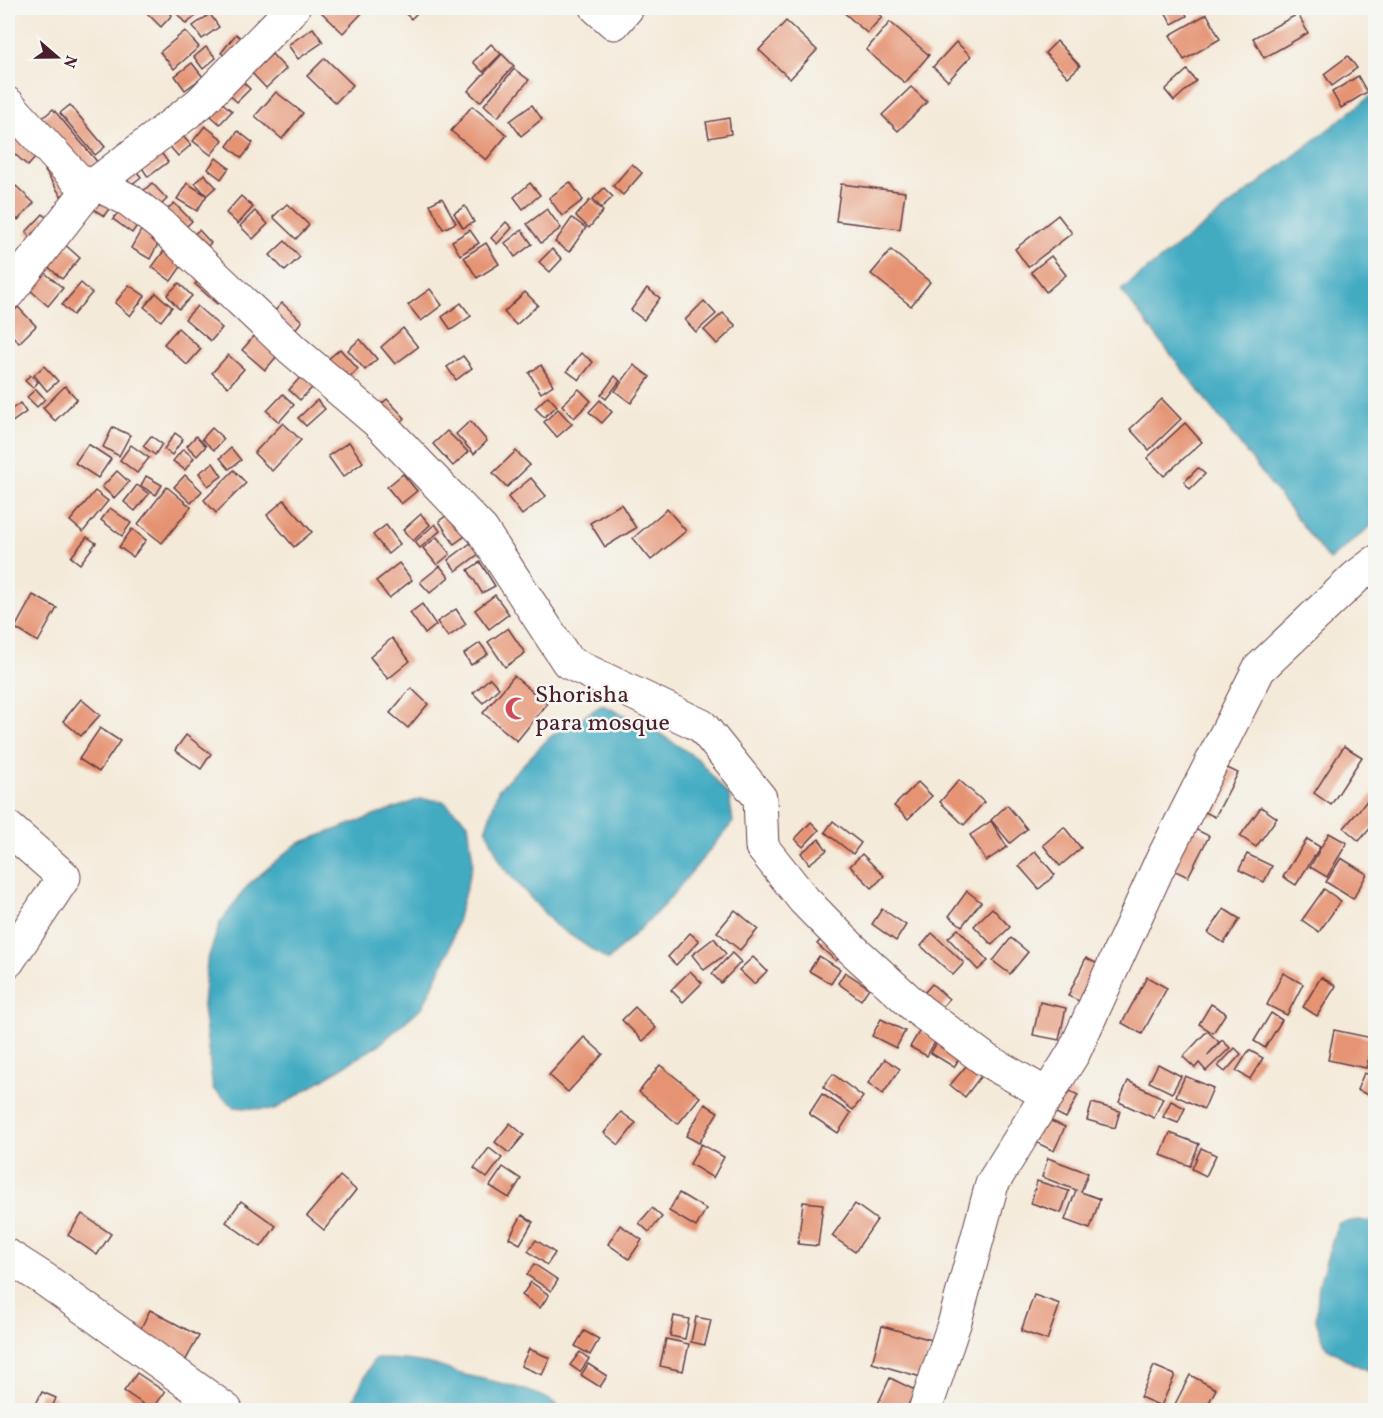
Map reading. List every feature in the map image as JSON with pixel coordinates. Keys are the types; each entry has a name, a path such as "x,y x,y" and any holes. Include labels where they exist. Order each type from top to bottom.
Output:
{"street":[{"path":"8,293 93,186 200,103 293,8"},
{"path":"597,8 614,23 627,8"},
{"path":"8,104 75,177 129,200 160,224 293,350 380,424 482,530 568,662 702,726 760,798 762,847 804,900 851,948 919,1010 986,1060 1048,1095"},
{"path":"925,1410 955,1321 992,1184 1074,1052 1158,868 1259,669 1356,577 1376,562"},
{"path":"8,828 64,877 8,961"},
{"path":"8,1256 44,1279 226,1410"}],"water":[{"path":"1375,93 1375,523 1329,560 1121,290"},
{"path":"602,705 648,726 698,759 729,796 733,822 664,905 608,960 555,925 503,867 486,829 498,790 550,737"},
{"path":"420,799 443,801 468,823 473,862 449,951 423,1006 380,1044 274,1110 234,1107 213,1089 203,1006 207,962 220,923 249,884 297,844"},
{"path":"1359,1220 1375,1223 1375,1373 1354,1364 1326,1347 1316,1321 1319,1284 1338,1223"},
{"path":"374,1359 434,1365 530,1392 555,1403 562,1410 350,1410"}],"building":[{"path":"146,8 165,8 172,15 161,27 144,10"},
{"path":"172,8 199,8 202,11 186,24"},
{"path":"359,8 363,12 343,33 318,9"},
{"path":"400,8 422,8 411,19"},
{"path":"843,8 872,8 882,17 867,33 841,10"},
{"path":"1163,8 1183,8 1187,16 1172,24"},
{"path":"210,14 219,27 202,39 193,26"},
{"path":"1207,14 1220,39 1184,60 1170,35"},
{"path":"1298,14 1308,33 1264,58 1253,38"},
{"path":"786,21 817,50 790,79 759,50"},
{"path":"890,22 929,55 905,83 866,50"},
{"path":"313,28 323,42 298,59 288,45"},
{"path":"185,31 199,47 174,69 160,52"},
{"path":"236,34 248,44 233,63 221,53"},
{"path":"1057,41 1080,66 1068,77 1045,53"},
{"path":"956,42 971,56 948,81 933,67"},
{"path":"491,44 501,54 483,72 473,62"},
{"path":"206,47 216,58 203,69 194,57"},
{"path":"272,54 286,69 266,88 252,73"},
{"path":"502,54 514,66 480,102 468,91"},
{"path":"1348,56 1357,68 1332,86 1324,74"},
{"path":"325,58 353,85 335,103 307,76"},
{"path":"192,63 203,77 185,90 175,76"},
{"path":"514,69 529,80 498,117 484,105"},
{"path":"1187,70 1196,81 1174,101 1165,90"},
{"path":"235,74 250,89 237,102 221,87"},
{"path":"1358,76 1367,92 1341,108 1332,92"},
{"path":"911,87 927,102 898,131 882,115"},
{"path":"276,92 303,113 282,139 255,116"},
{"path":"214,96 232,111 220,124 203,109"},
{"path":"70,105 105,147 95,155 60,113"},
{"path":"532,105 542,119 521,136 510,121"},
{"path":"472,106 507,135 486,160 451,131"},
{"path":"53,109 100,165 85,178 38,122"},
{"path":"729,118 731,134 709,138 706,122"},
{"path":"20,126 44,148 28,166 8,148 8,139"},
{"path":"205,126 223,140 211,155 193,141"},
{"path":"178,131 191,145 178,156 166,142"},
{"path":"238,131 253,143 242,158 227,146"},
{"path":"156,146 168,162 148,177 137,160"},
{"path":"216,158 229,168 221,179 208,169"},
{"path":"129,162 141,177 122,192"},
{"path":"55,163 73,188 61,196 45,171"},
{"path":"632,164 642,173 623,195 613,186"},
{"path":"204,174 216,187 207,195 197,211 177,199 187,183 206,195 195,183"},
{"path":"570,182 583,200 562,216 549,198"},
{"path":"152,183 167,199 156,210 140,194"},
{"path":"530,183 540,195 523,209 514,197"},
{"path":"841,184 905,192 900,229 836,221"},
{"path":"16,186 34,203 18,220 8,210 8,195"},
{"path":"604,188 613,197 601,208 593,199"},
{"path":"241,196 253,207 238,224 226,213"},
{"path":"442,198 456,223 443,229 430,204"},
{"path":"590,200 603,211 589,228 576,216"},
{"path":"114,201 104,216 87,205"},
{"path":"125,203 143,217 132,233 113,219"},
{"path":"174,203 192,221 177,236 159,217"},
{"path":"287,204 309,225 296,239 273,217"},
{"path":"465,206 474,222 463,228 454,213"},
{"path":"547,209 561,228 541,243 527,224"},
{"path":"255,211 268,224 253,239 240,226"},
{"path":"43,214 54,225 37,243 26,232"},
{"path":"1058,215 1072,233 1028,267 1015,249"},
{"path":"572,218 586,228 569,252 555,242"},
{"path":"506,222 512,228 497,244 491,238"},
{"path":"143,227 161,238 150,259 131,248"},
{"path":"199,230 211,243 197,255 185,242"},
{"path":"470,230 479,243 460,255 452,241"},
{"path":"522,230 532,244 515,257 505,243"},
{"path":"285,241 300,257 285,271 270,255"},
{"path":"62,242 80,258 62,279 44,263"},
{"path":"486,243 499,264 477,278 464,257"},
{"path":"166,248 185,261 171,281 152,267"},
{"path":"552,249 562,259 550,272 539,262"},
{"path":"891,250 930,282 911,306 871,274"},
{"path":"1051,256 1066,275 1046,292 1031,272"},
{"path":"45,273 63,288 48,306 30,290"},
{"path":"205,274 226,294 217,304 195,284"},
{"path":"81,283 92,293 73,315 62,305"},
{"path":"179,283 192,296 179,309 167,295"},
{"path":"129,285 145,296 130,316 115,303"},
{"path":"647,288 660,298 644,320 631,310"},
{"path":"430,289 442,305 421,321 408,305"},
{"path":"525,292 538,305 516,325 504,312"},
{"path":"156,293 172,307 161,321 144,307"},
{"path":"704,301 716,314 696,332 685,320"},
{"path":"282,303 302,321 289,337 268,318"},
{"path":"461,303 471,316 451,330 442,317"},
{"path":"197,306 222,328 211,341 185,319"},
{"path":"18,307 36,326 19,343 8,331 8,317"},
{"path":"723,313 736,326 717,344 704,330"},
{"path":"178,328 201,349 187,365 164,344"},
{"path":"403,328 418,347 395,364 381,347"},
{"path":"255,335 278,355 265,370 242,350"},
{"path":"360,339 377,359 365,370 348,350"},
{"path":"340,349 358,369 345,382 326,361"},
{"path":"581,353 593,362 579,380 567,371"},
{"path":"228,355 244,369 228,387 212,373"},
{"path":"463,356 472,368 456,380 447,367"},
{"path":"541,365 553,385 541,393 529,373"},
{"path":"634,365 650,377 631,403 615,391"},
{"path":"44,366 58,381 47,391 34,375"},
{"path":"304,373 316,384 300,400 289,390"},
{"path":"30,375 38,382 33,388 25,381"},
{"path":"615,376 620,381 606,399 601,395"},
{"path":"65,386 77,399 55,421 43,408"},
{"path":"36,389 45,399 37,407 27,397"},
{"path":"579,389 591,401 574,418 562,405"},
{"path":"283,394 294,405 279,422 267,411"},
{"path":"548,396 557,406 544,417 535,408"},
{"path":"387,399 405,418 392,430 374,411"},
{"path":"1162,399 1181,419 1149,450 1130,429"},
{"path":"317,400 325,409 306,426 298,418"},
{"path":"600,400 612,412 602,423 589,412"},
{"path":"20,403 26,412 8,425 8,412"},
{"path":"558,409 572,424 557,437 544,422"},
{"path":"470,421 487,441 474,454 456,434"},
{"path":"283,423 301,440 272,471 254,453"},
{"path":"1185,423 1202,442 1164,476 1147,458"},
{"path":"113,427 130,435 119,456 103,447"},
{"path":"212,428 224,439 214,450 202,439"},
{"path":"447,431 468,452 453,466 433,444"},
{"path":"175,433 183,439 172,455 164,449"},
{"path":"151,436 162,444 155,455 143,446"},
{"path":"196,436 206,446 197,456 187,446"},
{"path":"349,442 363,462 343,477 328,456"},
{"path":"88,444 111,459 98,478 75,463"},
{"path":"131,445 149,458 137,473 120,460"},
{"path":"231,448 241,460 229,469 220,458"},
{"path":"183,449 194,458 185,470 173,461"},
{"path":"516,451 530,465 507,487 493,473"},
{"path":"213,463 222,476 208,486 199,473"},
{"path":"1198,468 1205,474 1190,489 1184,482"},
{"path":"234,470 246,483 216,513 204,500"},
{"path":"117,471 129,482 114,498 102,487"},
{"path":"403,474 417,491 401,504 387,487"},
{"path":"185,475 202,491 191,503 174,487"},
{"path":"146,476 162,485 156,495 141,486"},
{"path":"531,478 546,496 522,515 508,497"},
{"path":"137,485 149,494 135,511 124,502"},
{"path":"167,487 191,507 162,543 138,524"},
{"path":"95,491 108,501 83,532 70,521"},
{"path":"284,500 312,532 294,547 267,515"},
{"path":"621,504 636,528 605,547 590,523"},
{"path":"110,508 131,523 122,536 101,520"},
{"path":"667,509 686,531 651,560 633,538"},
{"path":"450,513 465,536 454,544 439,521"},
{"path":"421,514 430,525 413,541 403,530"},
{"path":"435,524 440,531 420,548 415,542"},
{"path":"386,525 400,544 388,554 373,535"},
{"path":"132,529 146,540 133,557 119,547"},
{"path":"87,537 96,543 80,564 71,557"},
{"path":"437,537 450,554 437,565 423,548"},
{"path":"472,542 480,553 456,571 448,560"},
{"path":"480,562 495,586 482,593 468,570"},
{"path":"399,563 412,580 389,598 376,581"},
{"path":"440,566 449,577 430,593 420,582"},
{"path":"33,595 57,608 38,642 15,628"},
{"path":"495,595 509,614 489,629 475,610"},
{"path":"422,604 436,625 425,634 410,613"},
{"path":"456,609 466,624 448,637 437,622"},
{"path":"508,628 525,653 505,667 488,642"},
{"path":"392,638 410,661 388,679 370,657"},
{"path":"480,643 488,654 471,665 464,654"},
{"path":"514,676 547,704 517,741 483,713"},
{"path":"490,678 499,688 483,703 473,693"},
{"path":"411,688 428,704 408,728 390,713"},
{"path":"81,699 100,715 81,736 63,721"},
{"path":"100,728 120,741 99,772 79,759"},
{"path":"186,735 211,754 201,769 175,750"},
{"path":"1344,746 1362,757 1331,805 1314,793"},
{"path":"1217,763 1238,773 1215,817 1195,807"},
{"path":"959,780 984,802 964,825 940,802"},
{"path":"918,782 932,796 908,819 894,806"},
{"path":"1376,790 1376,822 1359,841 1344,828"},
{"path":"1007,805 1027,829 1010,843 991,820"},
{"path":"1261,807 1277,818 1256,847 1240,836"},
{"path":"833,821 861,843 853,854 825,832"},
{"path":"991,821 1007,847 986,861 970,835"},
{"path":"811,822 819,830 803,847 795,839"},
{"path":"1185,824 1209,836 1188,877 1163,865"},
{"path":"1064,827 1081,848 1060,866 1043,845"},
{"path":"1329,833 1347,843 1327,877 1310,867"},
{"path":"819,839 827,850 809,864 801,853"},
{"path":"1307,839 1320,847 1296,885 1283,877"},
{"path":"1035,851 1055,875 1039,889 1019,866"},
{"path":"862,854 884,876 872,888 850,866"},
{"path":"1247,854 1272,866 1264,882 1239,870"},
{"path":"1341,858 1367,874 1353,899 1326,882"},
{"path":"1324,889 1341,901 1319,932 1302,920"},
{"path":"967,891 981,902 962,926 949,916"},
{"path":"992,908 1010,927 992,945 974,926"},
{"path":"882,909 906,925 896,941 872,924"},
{"path":"1224,909 1240,919 1224,943 1208,933"},
{"path":"735,910 758,929 740,950 717,932"},
{"path":"958,929 988,961 978,970 948,938"},
{"path":"690,933 699,941 676,965 668,957"},
{"path":"932,933 964,963 953,975 921,946"},
{"path":"826,934 845,951 836,961 817,944"},
{"path":"714,938 726,954 704,970 692,955"},
{"path":"1011,938 1028,952 1010,974 993,961"},
{"path":"732,953 741,962 721,983 712,974"},
{"path":"819,956 840,969 831,984 809,971"},
{"path":"753,957 767,971 754,984 739,970"},
{"path":"1086,958 1106,968 1088,1005 1068,996"},
{"path":"690,971 702,983 683,1002 671,990"},
{"path":"845,972 869,988 861,1000 838,983"},
{"path":"1283,973 1303,984 1287,1015 1267,1005"},
{"path":"1147,977 1167,988 1142,1034 1122,1023"},
{"path":"1321,977 1336,986 1317,1016 1303,1007"},
{"path":"932,984 949,999 934,1016 917,1001"},
{"path":"1040,1002 1066,1008 1059,1040 1033,1035"},
{"path":"1211,1004 1226,1013 1213,1033 1199,1024"},
{"path":"635,1007 656,1028 643,1041 622,1020"},
{"path":"1271,1013 1282,1020 1265,1048 1254,1041"},
{"path":"881,1019 905,1031 896,1048 872,1036"},
{"path":"920,1030 936,1040 927,1056 910,1047"},
{"path":"1334,1030 1372,1038 1366,1068 1328,1060"},
{"path":"1207,1031 1219,1042 1207,1056 1222,1040 1230,1048 1206,1071 1199,1063 1195,1068 1183,1057"},
{"path":"941,1035 965,1049 954,1067 931,1053"},
{"path":"584,1037 603,1054 568,1092 549,1075"},
{"path":"1235,1048 1241,1054 1225,1072 1218,1066"},
{"path":"1249,1050 1263,1058 1250,1079 1236,1071"},
{"path":"885,1059 900,1069 883,1094 868,1083"},
{"path":"1158,1064 1181,1076 1172,1093 1149,1082"},
{"path":"660,1065 700,1097 678,1124 639,1092"},
{"path":"967,1065 981,1076 965,1097 950,1085"},
{"path":"1364,1073 1376,1077 1376,1098 1357,1090"},
{"path":"833,1074 863,1097 853,1110 823,1087"},
{"path":"1185,1076 1213,1088 1204,1109 1176,1096"},
{"path":"1128,1081 1163,1098 1154,1118 1119,1102"},
{"path":"1058,1085 1078,1095 1066,1118 1046,1108"},
{"path":"822,1094 851,1113 838,1133 809,1114"},
{"path":"1171,1101 1185,1108 1178,1123 1163,1117"},
{"path":"1092,1103 1120,1111 1115,1128 1087,1120"},
{"path":"705,1104 718,1112 699,1143 686,1136"},
{"path":"621,1112 636,1123 619,1145 604,1133"},
{"path":"1044,1118 1065,1127 1054,1151 1033,1141"},
{"path":"510,1123 524,1135 509,1153 495,1142"},
{"path":"1170,1133 1199,1144 1190,1166 1161,1155"},
{"path":"701,1144 724,1157 713,1178 690,1164"},
{"path":"489,1148 502,1158 487,1178 474,1168"},
{"path":"1201,1148 1216,1155 1206,1176 1192,1169"},
{"path":"1048,1158 1088,1173 1081,1192 1100,1199 1090,1229 1065,1220 1076,1190 1042,1177"},
{"path":"503,1167 521,1179 509,1198 490,1186"},
{"path":"340,1176 356,1190 324,1230 307,1216"},
{"path":"1037,1181 1069,1191 1061,1213 1031,1203"},
{"path":"679,1193 706,1209 696,1227 669,1211"},
{"path":"241,1201 276,1226 261,1247 226,1222"},
{"path":"803,1202 823,1204 818,1246 798,1244"},
{"path":"855,1204 877,1220 855,1252 832,1236"},
{"path":"652,1208 662,1217 649,1232 639,1223"},
{"path":"82,1214 111,1234 97,1255 68,1235"},
{"path":"522,1215 533,1222 520,1244 509,1238"},
{"path":"620,1225 642,1240 629,1259 608,1244"},
{"path":"536,1240 555,1253 547,1265 528,1251"},
{"path":"534,1264 558,1280 551,1291 527,1275"},
{"path":"531,1282 549,1295 540,1308 522,1295"},
{"path":"1034,1295 1060,1304 1047,1340 1021,1331"},
{"path":"150,1310 199,1336 184,1363 136,1338"},
{"path":"674,1316 689,1319 685,1339 670,1336"},
{"path":"696,1317 711,1320 705,1345 691,1342"},
{"path":"882,1326 932,1340 921,1377 872,1363"},
{"path":"584,1331 599,1339 590,1355 575,1346"},
{"path":"666,1339 689,1344 683,1371 660,1366"},
{"path":"529,1349 550,1358 542,1375 521,1366"},
{"path":"580,1352 589,1359 580,1372 570,1365"},
{"path":"588,1364 607,1376 600,1387 581,1375"},
{"path":"1154,1366 1175,1375 1161,1406 1140,1397"},
{"path":"137,1373 165,1392 152,1410 124,1391"},
{"path":"1190,1375 1216,1389 1205,1410 1172,1410"},
{"path":"890,1378 915,1390 906,1410 875,1410"},
{"path":"42,1392 56,1398 51,1410 33,1410"}],"place":[{"name":"Shorisha para mosque","path":"517,708"}]}
